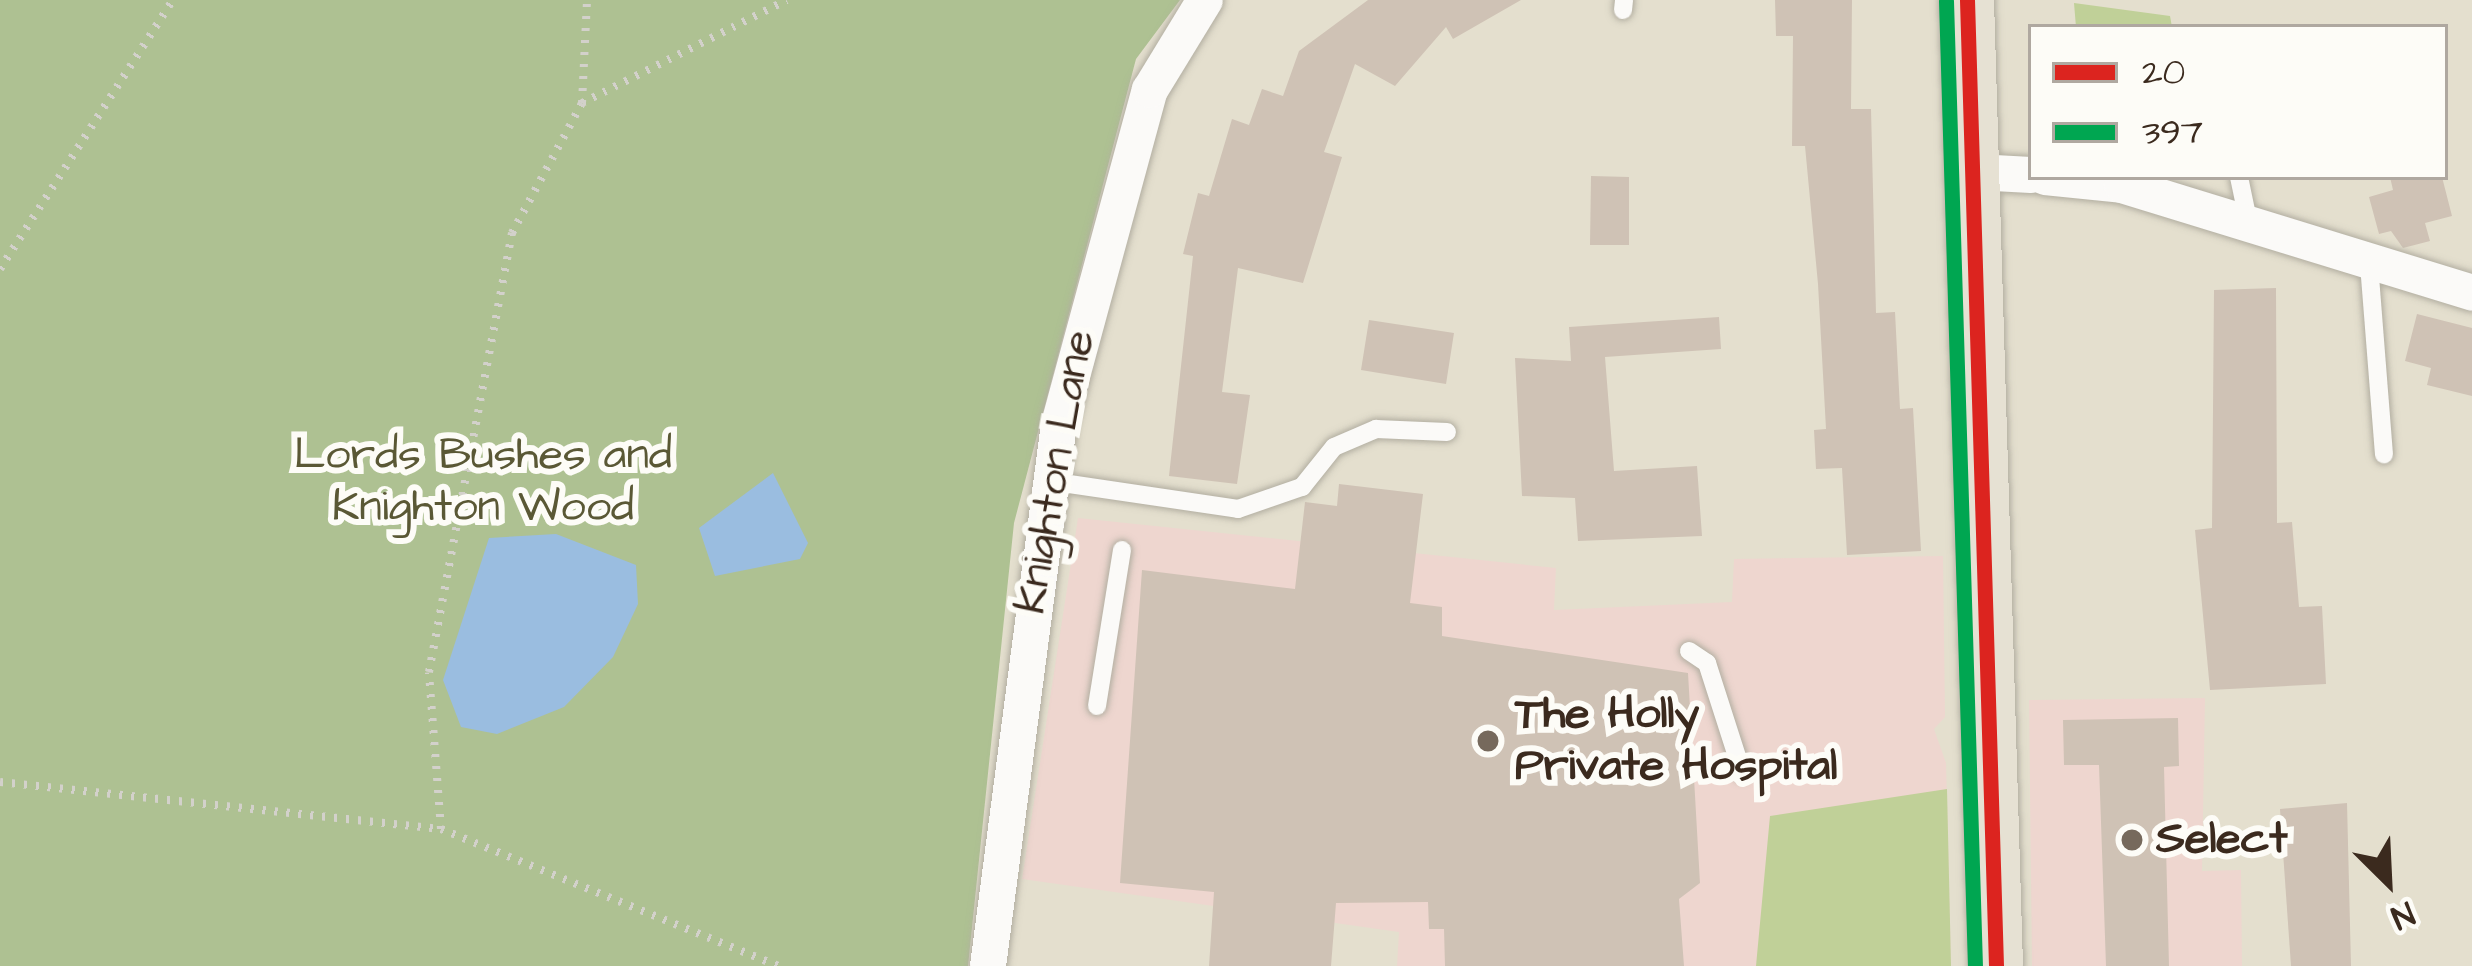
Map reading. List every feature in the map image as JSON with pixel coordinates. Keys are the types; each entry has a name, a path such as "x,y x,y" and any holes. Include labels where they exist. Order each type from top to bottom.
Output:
{"main road":[{"path":"1966,0 1976,172 1996,966"}],"street":[{"name":"Knighton Lane","path":"988,966 1049,481 1150,90 1205,0"},
{"path":"1976,172 2028,176"},
{"path":"2074,180 2122,185 2472,292"}],"lane":[{"path":"2240,180 2249,226"},
{"path":"2369,264 2384,454"},
{"path":"1049,481 1238,508 1302,487 1334,447 1376,429 1447,432"},
{"path":"1097,706 1122,550"},
{"path":"1688,651 1707,663 1742,772"}],"path":[{"path":"0,268 173,0"},
{"path":"441,829 429,672 508,256 582,103 587,0"},
{"path":"582,103 787,0"},
{"path":"0,782 441,829 779,966"}],"shaded area":[{"name":"The Holly Private Hospital","path":"1078,518 1556,568 1554,610 1732,602 1734,559 1943,556 1945,717 1934,729 1946,763 1951,966 1397,966 1399,932 1022,879"},
{"path":"2205,698 2202,871 2241,870 2242,966 2032,966 2029,700"}],"green space":[{"name":"Lords Bushes and Knighton Wood","path":"0,0 1180,0 1136,59 1014,523 968,966 0,966"},
{"path":"2074,3 2170,16 2171,24 2076,24"},
{"path":"1947,789 1951,966 1756,966 1770,816"}],"water":[{"path":"773,473 808,543 800,559 715,576 699,528"},
{"path":"556,534 636,565 638,604 613,657 564,707 497,734 461,727 443,680 489,538"}],"building":[{"path":"1368,0 1521,0 1453,39 1446,27 1395,86 1355,64 1324,152 1342,157 1303,283 1238,268 1222,392 1250,395 1237,484 1169,476 1193,256 1183,254 1198,193 1209,196 1232,119 1249,125 1262,89 1283,96 1299,51"},
{"path":"1775,0 1852,0 1851,109 1871,109 1876,313 1895,312 1900,409 1913,408 1921,551 1847,555 1842,468 1816,469 1814,430 1826,429 1818,284 1805,146 1792,146 1793,36 1776,36"},
{"path":"1591,176 1629,177 1629,245 1590,245"},
{"path":"2391,180 2443,180 2452,216 2425,223 2430,241 2403,248 2391,231 2379,234 2369,197 2393,190"},
{"path":"2276,288 2277,523 2292,522 2299,607 2322,606 2326,684 2210,690 2195,530 2212,528 2214,290"},
{"path":"2417,314 2472,328 2472,396 2427,385 2431,368 2405,361"},
{"path":"1719,317 1721,349 1605,357 1614,471 1697,466 1702,536 1578,541 1575,498 1522,496 1515,358 1571,361 1569,327"},
{"path":"1369,320 1454,333 1446,384 1361,370"},
{"path":"1339,484 1423,494 1410,603 1442,607 1442,636 1688,673 1700,883 1679,899 1684,966 1445,966 1444,929 1429,929 1428,902 1336,903 1331,966 1209,966 1214,892 1120,883 1142,570 1295,589 1305,502 1337,506"},
{"path":"2178,718 2179,766 2164,767 2169,966 2106,966 2099,765 2064,765 2063,720"},
{"path":"2347,803 2351,966 2291,966 2280,809"}],"transit line":[{"name":"20","path":"1967,0 1996,966"},
{"name":"397","path":"1946,1 1975,966"}],"place":[{"name":"The Holly Private Hospital","path":"1488,741"},
{"name":"Select","path":"2132,840"}]}
